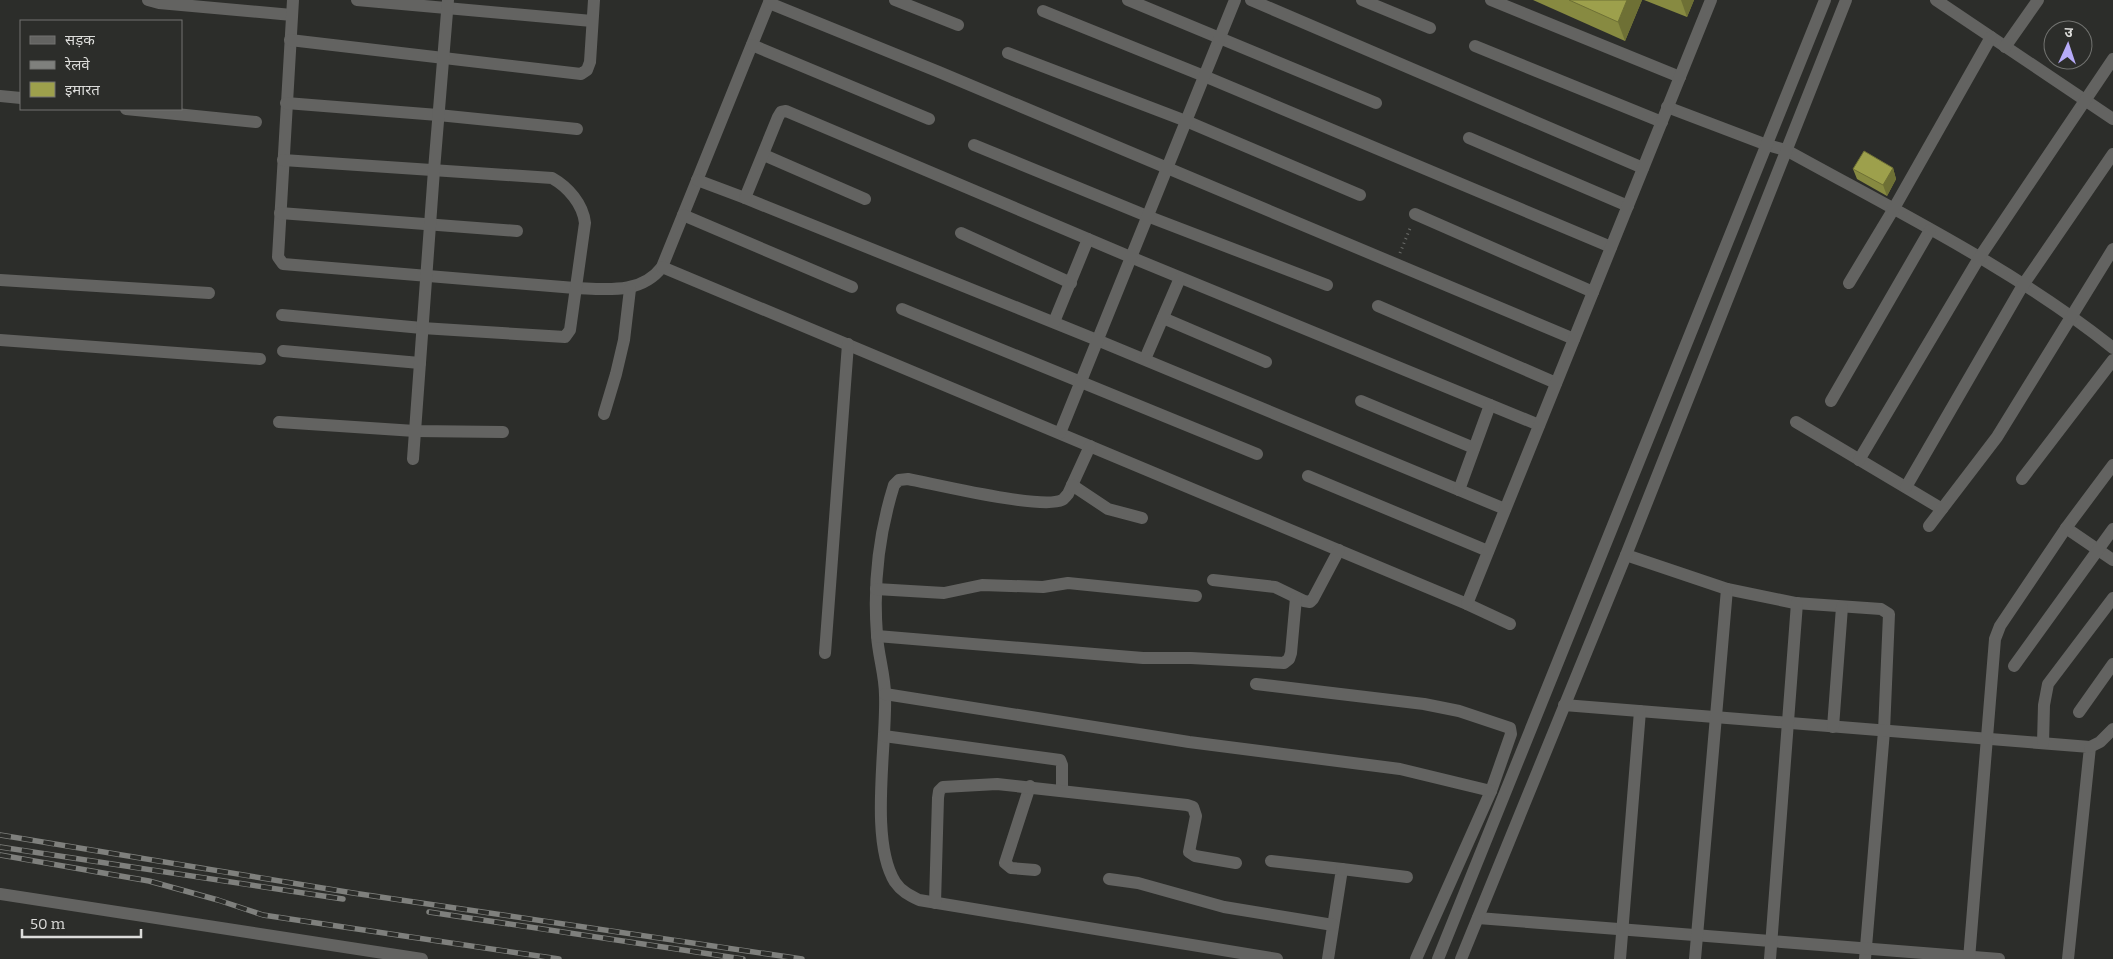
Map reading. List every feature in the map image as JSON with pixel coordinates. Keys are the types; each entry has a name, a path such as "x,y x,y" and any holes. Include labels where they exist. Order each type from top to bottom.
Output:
{"street":[{"path":"148,0 159,3 292,15"},
{"path":"293,0 278,257 282,264 575,288 630,289 658,272 662,267 770,2 1574,339"},
{"path":"357,0 448,4 592,21"},
{"path":"290,40 581,74 587,70 590,62 594,0"},
{"path":"895,0 958,25"},
{"path":"1128,0 1376,103"},
{"path":"1060,433 1235,0"},
{"path":"1251,0 1643,168"},
{"path":"1362,0 1430,28"},
{"path":"1491,0 1680,77"},
{"path":"1467,604 1711,0"},
{"path":"1438,959 1825,0"},
{"path":"1461,959 1626,556 1846,0"},
{"path":"1936,0 2113,119"},
{"path":"2005,47 2038,0"},
{"path":"413,460 448,4"},
{"path":"1043,11 1204,76 1612,247"},
{"path":"1849,283 1893,210 1991,37"},
{"path":"752,45 929,119"},
{"path":"1475,46 1662,122"},
{"path":"1008,53 1186,121 1360,195"},
{"path":"1859,460 1979,258 2113,59"},
{"path":"0,96 20,98"},
{"path":"286,103 438,115 577,129"},
{"path":"1667,107 1767,145 1786,150 1979,258 2071,315 2113,348"},
{"path":"136,110 256,122"},
{"path":"746,198 778,117 781,112 786,111 1180,278 1539,425"},
{"path":"1469,138 1628,206"},
{"path":"974,145 1147,216 1327,285"},
{"path":"1906,487 2023,285 2113,154"},
{"path":"764,155 865,198"},
{"path":"282,315 561,338 568,335 570,330 584,231 584,213 579,204 562,183 552,178 283,160"},
{"path":"697,180 1054,322 1505,509"},
{"path":"280,214 430,223 517,231"},
{"path":"1416,214 1593,292"},
{"path":"683,215 852,287"},
{"path":"1831,401 1930,230"},
{"path":"961,233 1071,283"},
{"path":"1054,322 1088,239"},
{"path":"1929,526 1997,437 2113,249"},
{"path":"662,267 1339,550 1510,624"},
{"path":"1145,360 1180,278"},
{"path":"0,280 209,293"},
{"path":"604,414 624,340 630,289"},
{"path":"1378,306 1556,383"},
{"path":"902,309 1257,454"},
{"path":"1162,318 1266,362"},
{"path":"0,340 260,360"},
{"path":"825,653 848,344"},
{"path":"283,351 420,363"},
{"path":"2022,479 2113,360"},
{"path":"1362,401 1474,448"},
{"path":"1459,490 1490,405"},
{"path":"279,422 415,431 503,432"},
{"path":"1796,422 1942,508"},
{"path":"1090,446 1072,485 1063,499 1046,502 1018,500 908,479 899,480 894,485 881,532 876,589 877,636 885,694 881,806 886,858 895,881 905,893 919,900 1277,959"},
{"path":"1969,958 1994,650 2000,626 2066,528 2113,465"},
{"path":"1308,476 1488,551"},
{"path":"1072,485 1108,509 1142,518"},
{"path":"2066,528 2113,560"},
{"path":"2014,666 2113,529"},
{"path":"1213,580 1265,585 1283,590 1296,598 1310,602 1339,550"},
{"path":"1626,556 1727,590 1797,603 1881,609 1888,614 1884,731 1865,954"},
{"path":"876,589 944,593 982,585 1043,587 1068,583 1196,596"},
{"path":"1695,959 1727,590"},
{"path":"877,636 1143,658 1191,658 1284,664 1289,659 1291,653 1296,598"},
{"path":"2043,743 2044,705 2048,684 2113,598"},
{"path":"1770,959 1797,603"},
{"path":"1833,727 1842,606"},
{"path":"2079,712 2113,664"},
{"path":"1256,684 1424,704 1459,711 1506,725 1510,728 1511,734 1491,791 1416,959"},
{"path":"885,694 1189,742 1400,769 1491,791"},
{"path":"1564,705 2090,747 2100,742 2113,729"},
{"path":"1620,959 1640,711"},
{"path":"884,736 1060,760 1062,765 1062,791"},
{"path":"2068,959 2090,747"},
{"path":"935,903 939,791 944,787 997,784 1030,786 1187,805 1196,811 1189,852 1195,856 1236,863"},
{"path":"1030,786 1005,863 1011,868 1035,870"},
{"path":"1271,861 1407,877"},
{"path":"1328,959 1342,869"},
{"path":"1109,879 1144,884 1224,906 1333,925"},
{"path":"0,894 422,959"},
{"path":"1478,918 1772,941 1865,954 2000,959"}],"path":[{"path":"1396,264 1416,214"}],"building":[{"path":"1569,0 1627,0 1618,22"},
{"path":"1864,151 1893,168 1883,185 1853,169"}],"railway":[{"path":"0,835 353,893 802,959"},
{"path":"0,847 343,899"},
{"path":"0,855 149,881 218,900 263,915 559,959"},
{"path":"429,912 743,959"}]}
